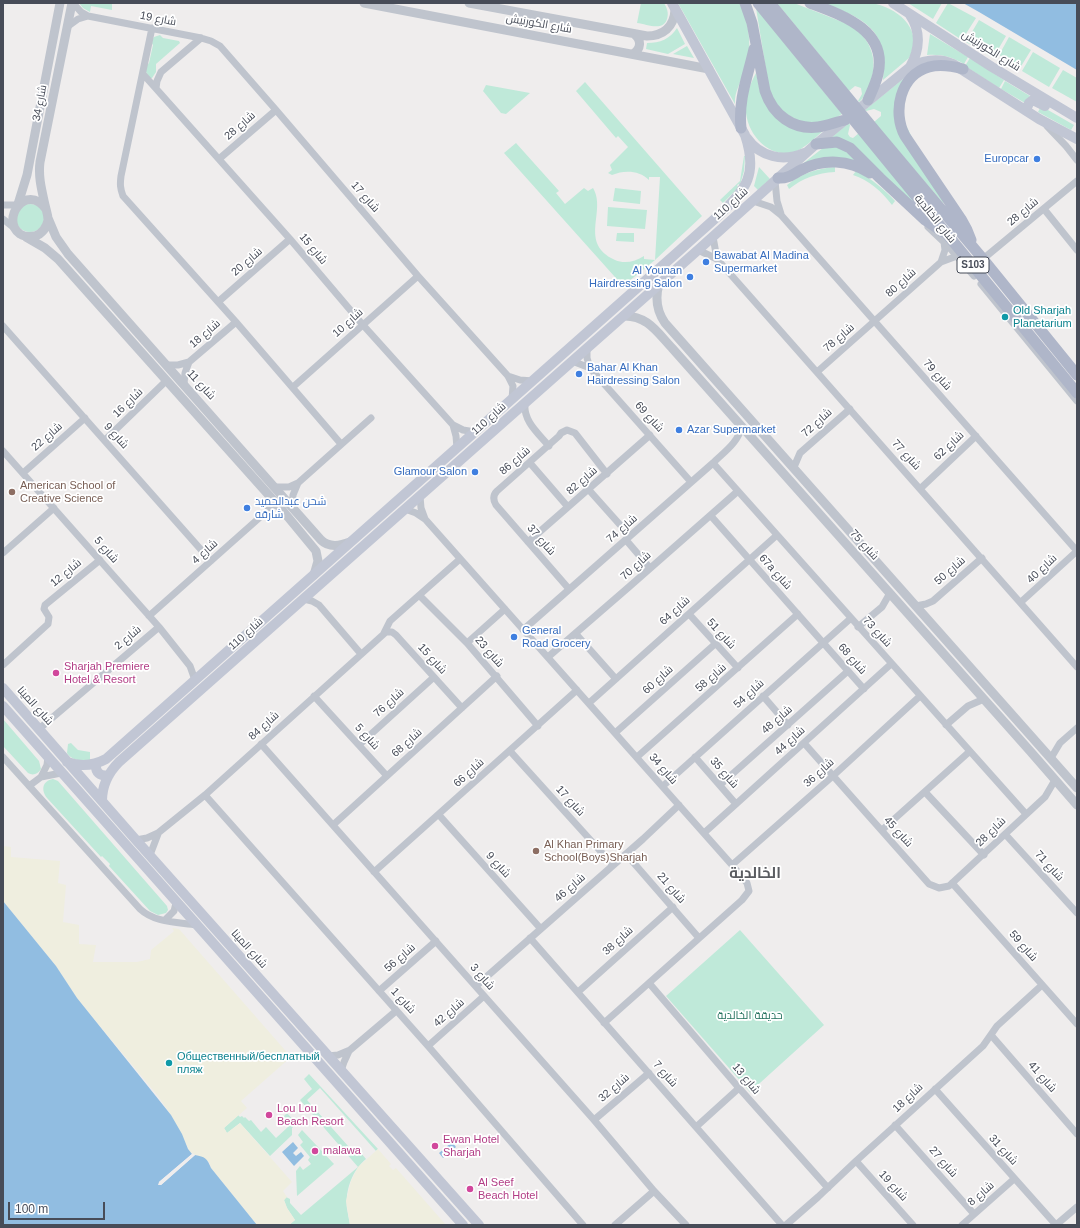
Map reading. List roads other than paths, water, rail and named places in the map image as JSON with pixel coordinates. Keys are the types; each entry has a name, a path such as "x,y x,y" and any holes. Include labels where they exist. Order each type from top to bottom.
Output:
{"main road":[{"path":"745,3 752,23 755,44 767,96 775,110 782,118 796,125 813,127 824,126 845,120"},
{"path":"758,3 873,136"},
{"path":"770,3 873,136"},
{"name":"شارع الكورنيش","path":"893,3 992,67 1077,118"},
{"path":"813,4 857,23 874,43 879,58 879,68 877,80 868,100"},
{"name":"شارع 110","path":"96,764 106,759 533,381 729,206 744,188 750,174 751,159 743,131 673,6"},
{"path":"909,13 916,26 918,40 916,54 910,67"},
{"path":"755,44 742,97 740,112 743,131 753,145 769,156 782,158 795,157 811,148 837,142 846,145 915,211 947,239"},
{"path":"910,67 925,61 939,60 948,62 963,69 1039,119 1077,139"},
{"path":"963,69 948,66 936,66 920,72 911,79 904,88 899,104 899,114 901,125 906,136 964,225 974,248"},
{"name":"شارع 110","path":"102,801 104,785 109,775 119,762 713,237 811,148 910,67"},
{"path":"1026,110 1029,103 1033,100 1058,113 1067,112"},
{"name":"شارع الخالدية","path":"873,136 947,239 1021,329 1077,393"},
{"name":"شارع الخالدية","path":"873,136 974,248 1077,375"},
{"path":"777,180 790,177 815,164 834,162 847,163 857,166 880,178"},
{"path":"667,277 670,268 682,256 683,253 680,250"},
{"path":"346,561 346,555 355,546 354,543 350,542"},
{"path":"259,638 258,631 277,613 282,603"},
{"name":"شارع المينا","path":"3,688 158,865 477,1223"},
{"path":"3,706 176,903 197,924 463,1225"},
{"path":"11,716 15,713 19,714 41,738 47,738"},
{"path":"67,762 79,766 96,764 96,769 99,774 103,776 109,775"},
{"path":"129,849 138,852 152,866 155,867 158,865"},
{"path":"449,1209 456,1209 466,1218 477,1223"}],"street":[{"name":"شارع 34","path":"17,204 27,175 60,3"},
{"name":"شارع 34","path":"46,209 40,181 40,162 72,3"},
{"path":"72,3 81,12 88,16"},
{"name":"شارع الكورنيش","path":"364,3 709,69"},
{"name":"شارع الكورنيش","path":"469,3 647,36 662,33 670,27 672,22 673,6"},
{"path":"67,27 78,19 88,16"},
{"name":"شارع 19","path":"88,16 201,38"},
{"path":"152,28 119,184 120,190 123,196 236,322 341,444"},
{"path":"633,54 638,50 640,43 638,37 634,34"},
{"path":"138,93 146,88 156,88 161,72 201,38"},
{"name":"شارع 17","path":"201,38 220,46 418,276 508,376 513,386 512,399"},
{"name":"شارع 15","path":"143,74 290,239 363,325 453,425 463,430 475,432"},
{"name":"شارع 28","path":"219,159 276,110"},
{"path":"1039,119 1062,141 1077,160"},
{"name":"شارع 79","path":"777,180 777,201 782,215"},
{"name":"شارع 28","path":"983,259 1077,181"},
{"path":"3,205 17,204 26,200 35,200 46,209 48,218 46,227 40,234 35,236 26,236"},
{"name":"شارع 79","path":"753,201 765,204 782,215 1077,551"},
{"path":"13,227 11,217 17,204"},
{"path":"1044,209 1077,250"},
{"name":"شارع 11","path":"48,218 56,237 68,254 292,508 326,544 337,546 350,542"},
{"path":"3,219 18,233 26,236 54,255 276,503 316,551 318,561 314,575"},
{"path":"713,237 717,259"},
{"name":"شارع 20","path":"218,302 290,239"},
{"path":"947,239 957,256 1021,329 1077,401"},
{"path":"941,262 947,239"},
{"name":"شارع 77","path":"698,250 717,259 921,488 1077,667"},
{"name":"شارع 80","path":"875,321 941,262 957,256"},
{"name":"شارع 10","path":"293,387 418,276"},
{"path":"647,322 647,317 650,314 658,312 657,298 659,284"},
{"path":"95,300 99,298 102,299 122,321 126,324 132,325"},
{"name":"شارع 75","path":"658,312 665,323 1077,788"},
{"name":"شارع 75","path":"623,316 638,317 647,322 672,348 1077,805"},
{"name":"شارع 78","path":"817,372 875,321"},
{"name":"شارع 18","path":"167,365 178,365 189,362 236,322"},
{"name":"شارع 9","path":"3,326 211,561"},
{"path":"587,348 590,368"},
{"name":"شارع 69","path":"572,361 590,368 691,482"},
{"name":"شارع 18","path":"184,384 185,373 189,362"},
{"path":"508,376 520,380 533,381"},
{"name":"شارع 16","path":"105,440 166,381"},
{"path":"525,403 527,419 549,446"},
{"name":"شارع 72","path":"783,456 792,456 800,453 850,409"},
{"path":"512,414 527,419"},
{"name":"شارع 22","path":"23,473 85,418"},
{"path":"274,487 289,486 298,483 371,418"},
{"path":"453,425 457,448"},
{"name":"شارع 74","path":"524,630 734,444 739,436 742,426"},
{"name":"شارع 86","path":"496,505 493,499 495,493 559,436 569,434 577,436 607,474"},
{"name":"شارع 82","path":"528,542 650,435"},
{"name":"شارع 62","path":"921,488 976,436"},
{"name":"شارع 74","path":"734,444 752,438"},
{"path":"222,444 230,445 244,460 253,462"},
{"name":"شارع 72","path":"794,467 800,453"},
{"name":"شارع 5","path":"5,456 23,473 159,627 190,666 195,680"},
{"path":"770,457 776,458 787,468 794,467"},
{"path":"530,463 568,507"},
{"name":"شارع 73","path":"713,463 850,619 1026,814"},
{"path":"292,508 293,495 298,483"},
{"path":"589,490 650,568"},
{"name":"شارع 70","path":"548,657 738,491"},
{"name":"شارع 34","path":"420,496 421,508 425,519"},
{"name":"شارع 4","path":"149,616 276,503"},
{"name":"شارع 37","path":"496,505 569,589"},
{"path":"3,553 54,508"},
{"name":"شارع 34","path":"406,509 425,519 732,864 747,883 749,889 748,894 742,900 604,1023"},
{"name":"67a شارع","path":"711,516 823,642"},
{"name":"شارع 64","path":"589,703 777,535"},
{"name":"شارع 40","path":"1021,602 1077,551"},
{"name":"شارع 50","path":"915,605 923,605 933,601 982,558"},
{"name":"شارع 84","path":"136,840 158,834 205,794 384,633 384,630 390,622 460,559"},
{"name":"شارع 12","path":"3,665 48,624 49,617 44,609 47,604 100,560"},
{"path":"315,589 318,606"},
{"path":"858,627 882,607 890,593 897,593 907,602 915,605"},
{"name":"شارع 23","path":"420,596 467,643 497,676 538,726"},
{"path":"304,599 312,601 318,606 361,654"},
{"name":"شارع 50","path":"926,616 933,601"},
{"path":"882,607 897,602"},
{"path":"467,643 505,609"},
{"name":"شارع 51","path":"689,614 738,668"},
{"name":"شارع 58","path":"637,757 798,614"},
{"name":"شارع 54","path":"662,786 850,619"},
{"name":"شارع 2","path":"39,729 159,627"},
{"name":"شارع 15","path":"384,633 389,631 394,633 462,708"},
{"path":"576,634 616,679"},
{"name":"شارع 68","path":"823,642 864,689"},
{"name":"شارع 60","path":"615,733 715,644"},
{"name":"شارع 44","path":"704,833 891,664"},
{"path":"190,666 206,670"},
{"name":"شارع 48","path":"720,785 848,671"},
{"name":"شارع 68","path":"333,825 497,676"},
{"name":"شارع 76","path":"360,745 434,677"},
{"path":"968,706 975,689"},
{"name":"شارع 66","path":"374,872 577,690"},
{"name":"شارع 5","path":"314,696 387,776"},
{"path":"763,696 788,724"},
{"name":"شارع 36","path":"732,864 834,775 920,696"},
{"path":"946,725 968,706 984,699"},
{"path":"1042,748 1054,746 1060,743 1077,728"},
{"name":"شارع 45","path":"804,743 834,775 929,884 934,887 944,888 952,883"},
{"path":"1030,751 1035,750 1046,760 1051,758 1060,743"},
{"name":"شارع 3","path":"261,744 594,1120 654,1191 686,1225"},
{"name":"شارع 17","path":"510,751 613,865"},
{"path":"882,830 969,752"},
{"path":"3,757 140,910 153,918 197,924"},
{"path":"41,777 47,765 48,757"},
{"name":"شارع 35","path":"695,757 736,804"},
{"path":"29,786 41,777 49,774 61,773"},
{"path":"1055,780 1062,780 1072,790 1077,792"},
{"name":"شارع 28","path":"952,883 1045,797 1055,780"},
{"name":"شارع 28","path":"1045,797 1063,789"},
{"path":"925,792 984,855"},
{"name":"شارع 1","path":"205,794 428,1046 583,1225"},
{"name":"شارع 46","path":"476,986 626,854 679,805"},
{"name":"شارع 9","path":"438,815 541,929"},
{"name":"شارع 84","path":"150,855 158,834"},
{"name":"شارع 71","path":"1005,834 1077,913"},
{"name":"شارع 21","path":"626,854 699,938"},
{"name":"شارع 59","path":"952,883 1077,1024"},
{"path":"165,920 174,911 176,903"},
{"name":"شارع 38","path":"578,992 673,907"},
{"name":"شارع 7","path":"530,938 782,1225"},
{"name":"شارع 56","path":"379,991 436,941"},
{"name":"شارع 13","path":"649,983 739,1088 828,1188"},
{"name":"شارع 18","path":"786,1225 982,1046 1001,1022 1042,984"},
{"name":"شارع 42","path":"428,1046 484,996"},
{"path":"328,1056 342,1054 350,1050 396,1011"},
{"name":"شارع 41","path":"991,1035 1077,1134"},
{"path":"341,1071 345,1058 350,1050"},
{"name":"شارع 32","path":"594,1120 649,1073"},
{"path":"696,1127 739,1088"},
{"name":"شارع 31","path":"935,1089 1056,1225"},
{"name":"شارع 27","path":"895,1125 974,1214"},
{"name":"شارع 19","path":"856,1161 913,1225"},
{"name":"شارع 8","path":"962,1225 1014,1179"},
{"path":"615,1225 654,1191"},
{"path":"1056,1225 1077,1207"}],"water":[{"path":"963,3 1077,3 1077,70 979,12"},
{"path":"3,901 56,966 77,998 171,1115 182,1134 188,1149 192,1154 159,1182 161,1185 195,1155 203,1157 207,1160 211,1168 257,1225 3,1225"},
{"path":"293,1142 298,1148 293,1153 296,1156 301,1152 304,1156 294,1166 282,1152"},
{"path":"452,1142 456,1147 443,1158 439,1153"}],"place":[{"name":"Europcar","path":"1037,159"},
{"name":"Bawabat Al Madina Supermarket","path":"706,262"},
{"name":"Al Younan Hairdressing Salon","path":"690,277"},
{"name":"Old Sharjah Planetarium","path":"1005,317"},
{"name":"Bahar Al Khan Hairdressing Salon","path":"579,374"},
{"name":"Azar Supermarket","path":"679,430"},
{"name":"Glamour Salon","path":"475,472"},
{"name":"American School of Creative Science","path":"12,492"},
{"name":"شحن عبدالحميد شارقه","path":"247,508"},
{"name":"General Road Grocery","path":"514,637"},
{"name":"Sharjah Premiere Hotel & Resort","path":"56,673"},
{"name":"Al Khan Primary School(Boys)Sharjah","path":"536,851"},
{"name":"Общественный/бесплатный пляж","path":"169,1063"},
{"name":"Lou Lou Beach Resort","path":"269,1115"},
{"name":"Ewan Hotel Sharjah","path":"435,1146"},
{"name":"malawa","path":"315,1151"},
{"name":"Al Seef Beach Hotel","path":"470,1189"}],"district":[{"name":"الخالدية","path":"755,874"}],"park label":[{"name":"حديقة الخالدية","path":"750,1016"}]}
